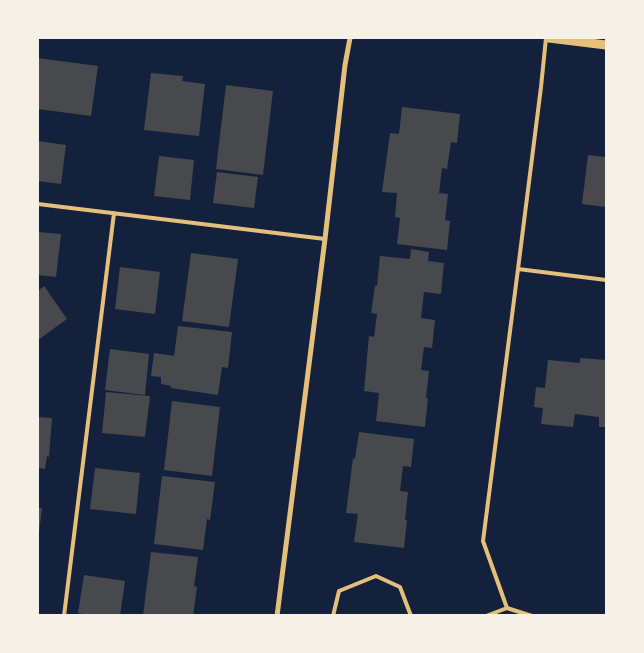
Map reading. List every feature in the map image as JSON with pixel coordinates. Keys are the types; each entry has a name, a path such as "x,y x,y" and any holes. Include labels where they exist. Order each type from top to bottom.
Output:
{"street":[{"path":"277,616 325,239 345,64 350,38"},
{"path":"548,38 606,44"}],"lane":[{"path":"507,608 483,541 548,38"},
{"path":"38,204 325,239"},
{"path":"64,616 114,214"},
{"path":"518,269 606,280"},
{"path":"333,616 339,592 376,576 400,587 411,616"},
{"path":"486,616 507,608 532,616"}],"building":[{"path":"38,58 98,66 91,116 38,109"},
{"path":"151,73 183,76 182,81 205,84 199,136 144,130"},
{"path":"226,85 273,91 263,175 216,169"},
{"path":"402,107 460,114 457,143 451,142 447,169 442,168 439,193 448,194 445,220 450,221 447,250 397,244 400,218 395,217 397,193 382,192 390,133 399,134"},
{"path":"38,141 66,145 61,184 38,181"},
{"path":"588,155 606,157 606,207 582,204"},
{"path":"159,156 194,160 190,200 154,196"},
{"path":"217,172 258,177 254,208 213,203"},
{"path":"38,232 61,234 56,277 38,275"},
{"path":"411,249 429,252 428,261 444,263 441,294 424,292 421,318 435,320 432,348 424,347 421,370 429,371 425,427 376,421 379,393 364,391 369,336 374,337 377,314 371,313 375,286 377,286 380,256 410,259"},
{"path":"191,253 238,259 229,327 182,321"},
{"path":"120,267 160,272 155,314 115,309"},
{"path":"44,286 67,319 38,340 38,291"},
{"path":"178,326 232,332 228,368 222,367 218,395 171,388 171,386 161,384 161,377 151,376 154,353 174,356"},
{"path":"110,349 149,354 145,395 105,390"},
{"path":"580,358 606,360 606,427 599,427 599,417 575,414 573,427 541,424 543,408 534,407 536,387 545,388 548,360 580,363"},
{"path":"106,392 150,396 145,437 102,433"},
{"path":"172,401 220,407 212,476 164,470"},
{"path":"38,417 52,418 49,457 47,456 45,469 38,468"},
{"path":"359,432 414,439 411,467 403,466 400,491 408,492 404,548 354,542 358,514 346,513 353,458 355,459"},
{"path":"95,468 140,473 136,514 90,509"},
{"path":"162,476 215,482 210,520 207,519 203,550 154,544"},
{"path":"38,508 42,508 39,532 38,532"},
{"path":"151,552 198,557 194,586 197,587 193,616 143,616"},
{"path":"84,575 125,581 120,616 94,616 78,613"}]}
